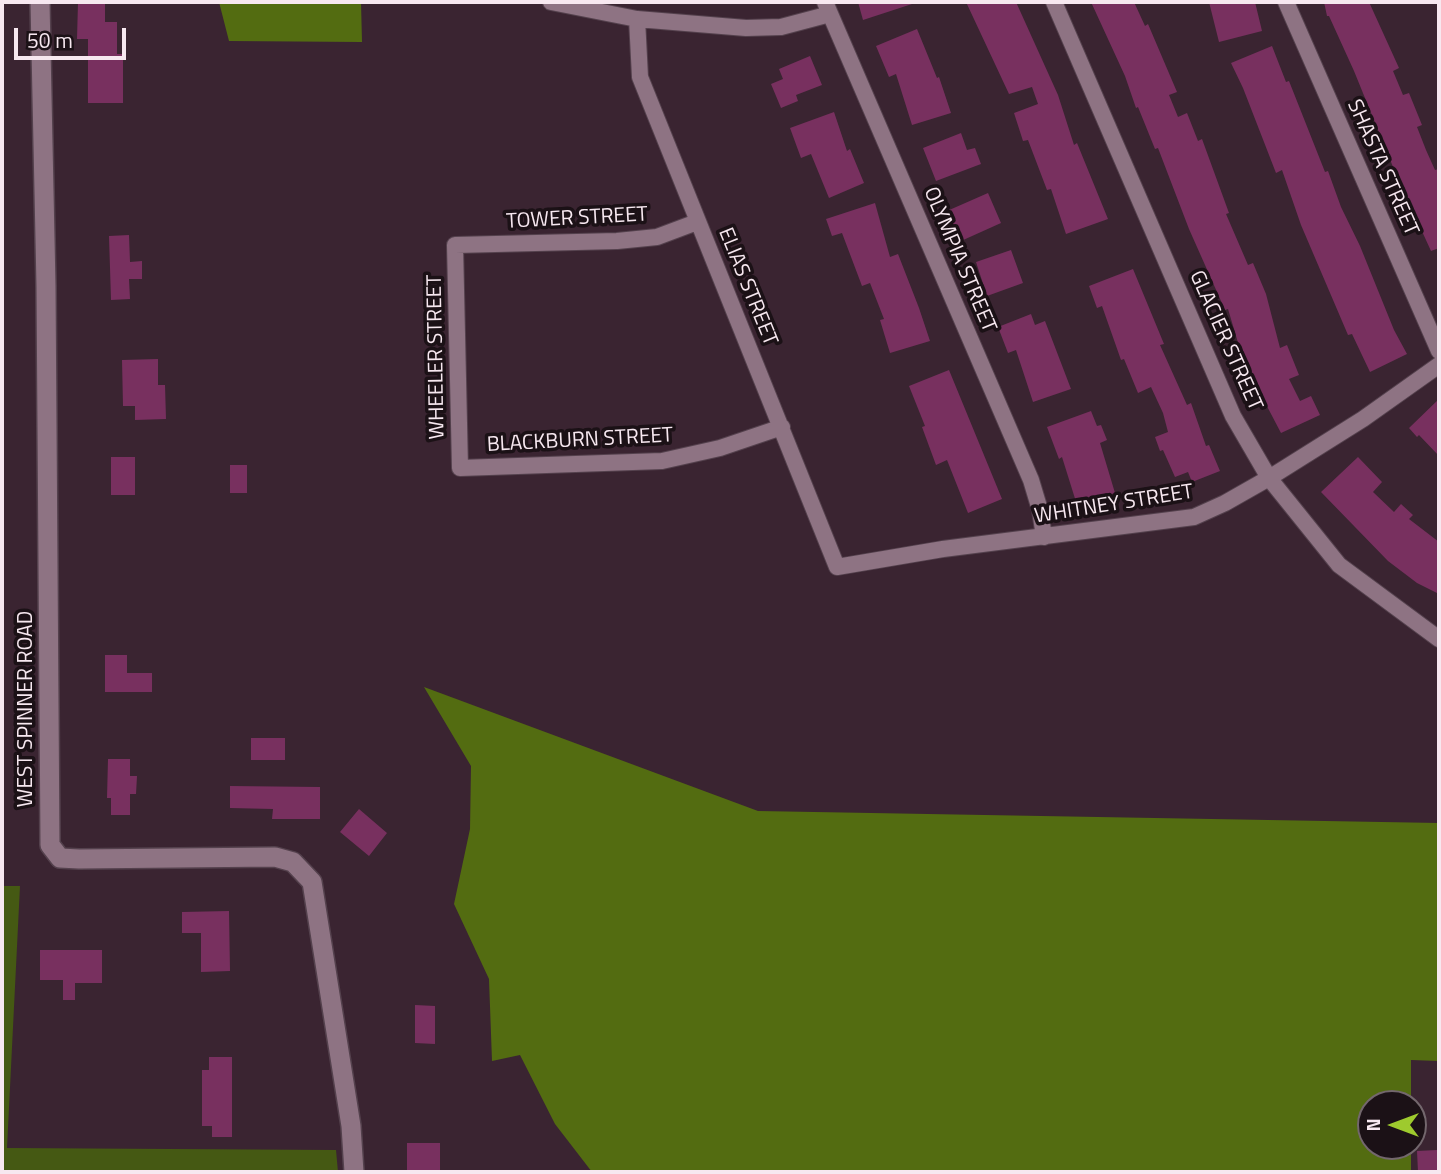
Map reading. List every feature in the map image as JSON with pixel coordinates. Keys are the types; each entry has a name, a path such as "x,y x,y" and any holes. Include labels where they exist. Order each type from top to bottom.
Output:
{"street":[{"name":"WEST SPINNER ROAD","path":"40,2 46,312 50,845 61,858 79,859 275,857 293,862 312,882 352,1126 354,1172"},
{"path":"551,2 636,19 746,27 781,27 828,8"},
{"name":"GLACIER STREET","path":"1054,2 1233,416 1269,478 1339,565 1439,639"},
{"name":"SHASTA STREET","path":"1286,2 1439,351"},
{"name":"OLYMPIA STREET","path":"828,8 1031,480 1040,510 1044,537"},
{"name":"ELIAS STREET","path":"636,19 640,77 838,567"},
{"name":"TOWER STREET","path":"455,245 617,241 657,237 697,222"},
{"name":"WHEELER STREET","path":"455,245 460,468"},
{"name":"WHITNEY STREET","path":"838,567 943,549 1194,517 1226,503 1269,478 1363,419 1439,365"},
{"name":"BLACKBURN STREET","path":"460,468 662,461 720,448 782,426"}],"green space":[{"path":"219,2 361,2 362,42 229,41"},
{"path":"424,687 758,811 1439,823 1439,1061 1411,1060 1411,1090 1357,1090 1357,1160 1411,1160 1411,1172 592,1172 555,1124 520,1055 492,1061 489,979 454,904 470,829 471,766"},
{"path":"2,886 20,886 7,1148 336,1150 338,1172 2,1172"}],"building":[{"path":"78,2 105,2 105,22 117,22 117,54 123,54 123,103 88,103 88,39 77,39"},
{"path":"858,2 911,2 912,4 863,20"},
{"path":"966,2 1016,2 1058,95 1074,145 1077,143 1108,219 1066,234 1051,189 1047,190 1028,140 1023,141 1014,113 1038,104 1032,87 1009,94"},
{"path":"1091,2 1134,2 1145,26 1148,24 1177,92 1169,95 1178,117 1187,113 1198,141 1202,139 1229,213 1226,214 1248,265 1253,263 1266,294 1280,348 1287,345 1299,375 1289,379 1300,401 1311,396 1320,415 1281,433 1239,346 1228,309 1225,310 1189,229 1158,148 1155,149 1138,107 1136,108 1125,76"},
{"path":"1209,2 1255,2 1262,31 1219,42"},
{"path":"1324,2 1369,2 1399,68 1393,71 1403,95 1409,93 1422,125 1417,127 1426,150 1435,170 1439,169 1439,248 1431,251 1413,216 1354,71 1327,16"},
{"path":"917,29 937,78 939,77 951,113 912,125 896,74 889,77 876,46"},
{"path":"1272,46 1325,172 1328,171 1394,330 1407,354 1370,372 1352,334 1348,335 1301,225 1282,170 1276,173 1231,63"},
{"path":"810,56 822,85 796,95 798,101 781,108 771,84 783,79 779,69"},
{"path":"834,112 847,151 850,149 864,183 829,198 811,154 801,158 790,128"},
{"path":"961,133 967,150 975,148 981,164 936,181 923,148"},
{"path":"988,193 1001,223 961,241 947,211"},
{"path":"875,203 890,257 898,254 930,341 890,353 880,320 884,319 870,283 862,286 842,233 832,236 826,219"},
{"path":"129,235 130,262 142,261 142,279 129,279 130,299 111,300 109,236"},
{"path":"1011,250 1023,283 987,296 976,262"},
{"path":"1133,269 1164,344 1160,345 1187,405 1191,403 1206,446 1209,445 1220,471 1192,482 1188,472 1175,477 1163,450 1160,451 1155,437 1168,432 1163,413 1151,387 1138,393 1124,359 1121,360 1102,306 1097,308 1089,286"},
{"path":"1031,314 1035,325 1045,321 1071,389 1033,402 1016,350 1008,353 998,327"},
{"path":"158,359 158,385 165,385 166,419 135,420 135,406 123,406 122,360"},
{"path":"949,370 1002,499 968,513 947,460 936,465 922,427 925,426 909,386"},
{"path":"1439,399 1439,456 1409,428"},
{"path":"1091,411 1107,440 1100,443 1115,493 1077,505 1062,457 1059,459 1047,427"},
{"path":"111,457 135,457 135,495 111,495"},
{"path":"1358,457 1382,482 1373,492 1394,512 1401,504 1413,515 1409,519 1439,542 1439,594 1417,583 1388,561 1321,492"},
{"path":"230,465 247,465 247,493 230,493"},
{"path":"105,655 127,655 127,673 152,673 152,692 105,692"},
{"path":"251,738 285,738 285,760 251,760"},
{"path":"108,759 130,759 130,776 137,776 136,794 130,794 130,815 111,815 111,798 107,798"},
{"path":"230,786 320,787 320,819 272,819 273,809 230,808"},
{"path":"359,809 387,833 369,856 340,832"},
{"path":"229,911 230,971 201,972 201,933 182,933 182,912"},
{"path":"40,950 102,950 102,983 75,983 75,1000 63,1000 63,980 40,980"},
{"path":"415,1005 435,1006 435,1044 415,1043"},
{"path":"209,1057 232,1057 232,1137 212,1137 212,1126 202,1126 202,1070 209,1070"},
{"path":"407,1143 440,1143 440,1172 407,1172"},
{"path":"1427,1150 1437,1150 1438,1172 1418,1172 1417,1160 1427,1160"}]}
